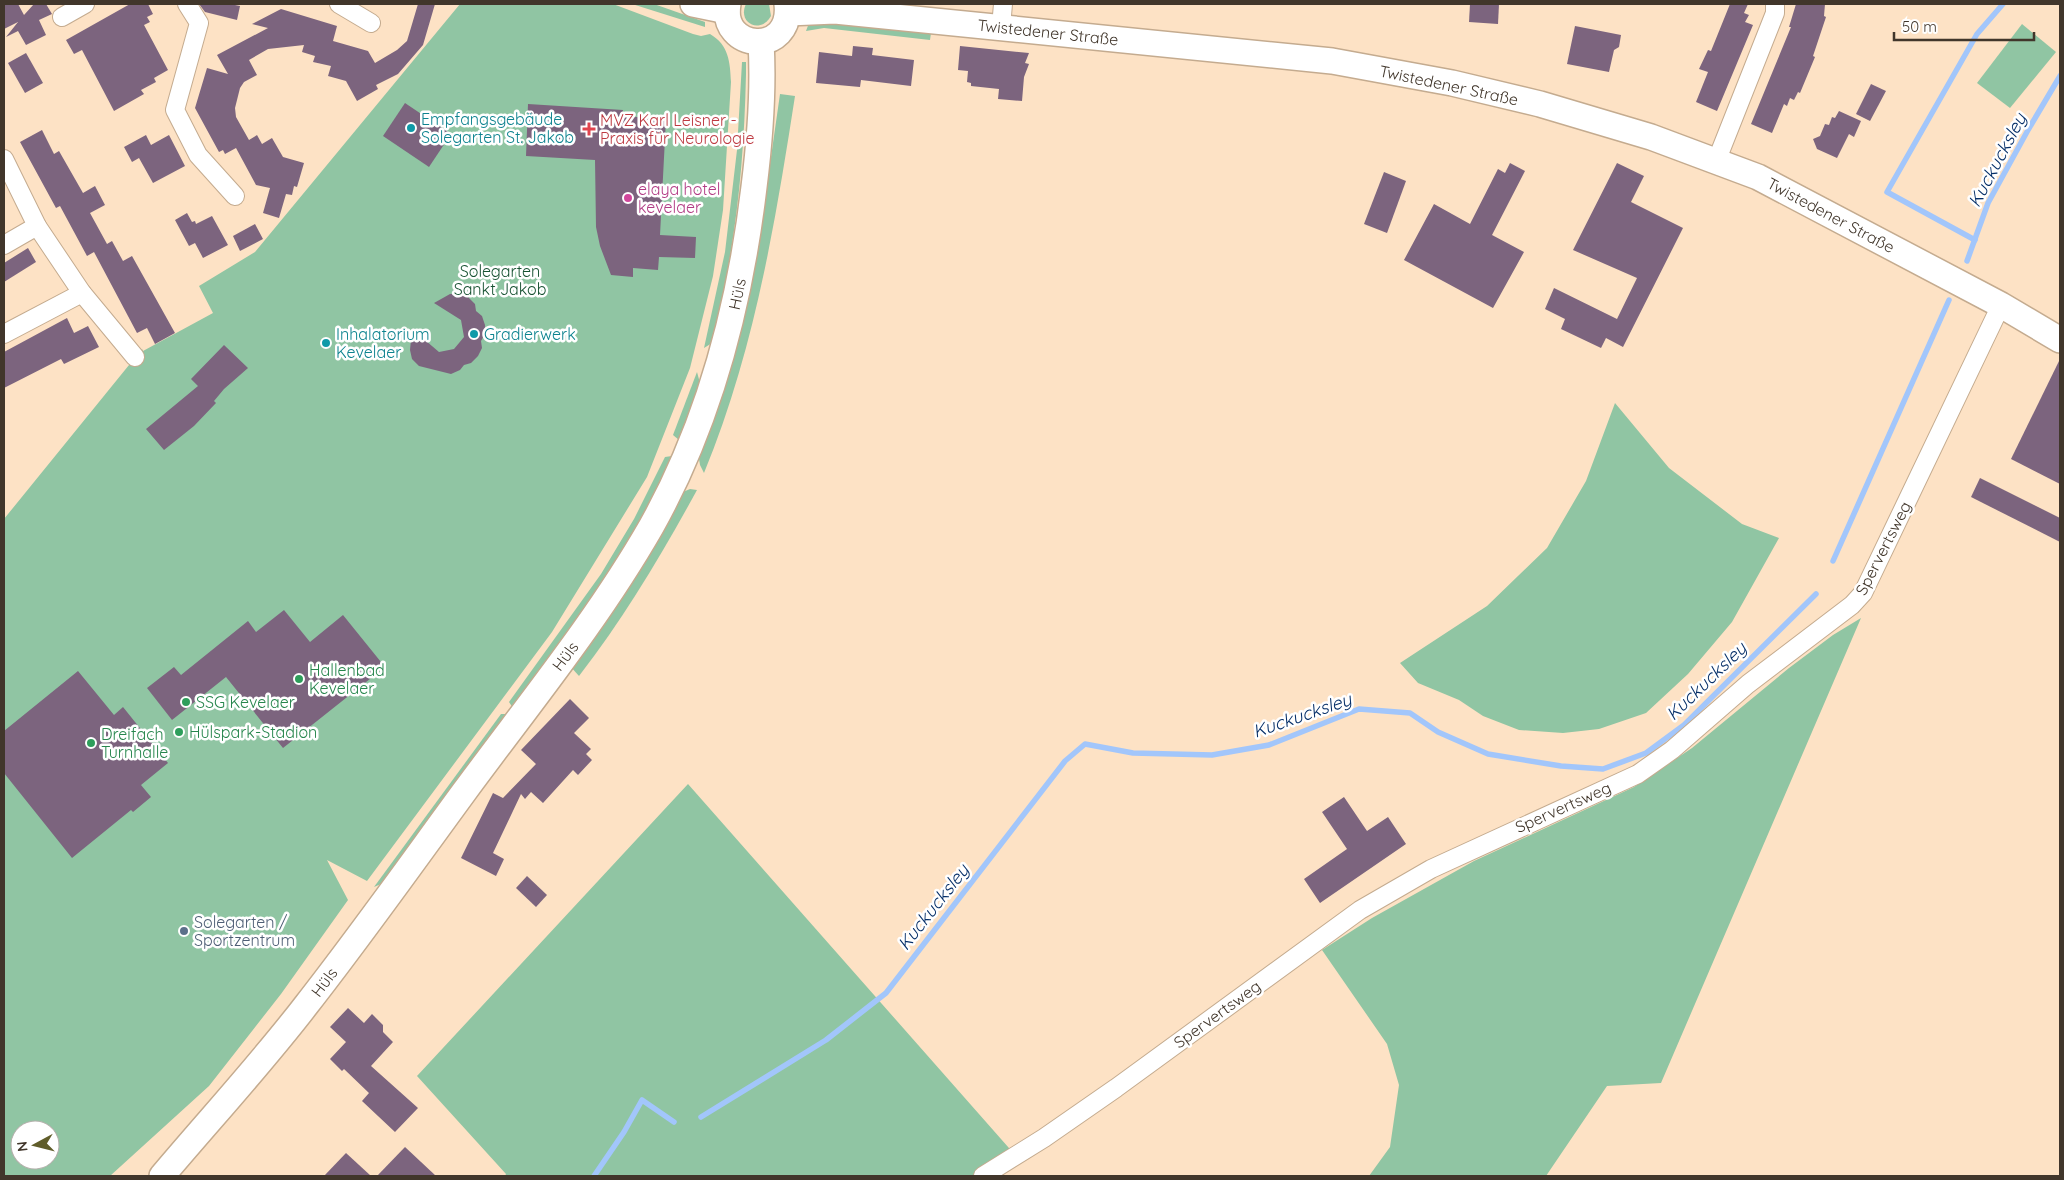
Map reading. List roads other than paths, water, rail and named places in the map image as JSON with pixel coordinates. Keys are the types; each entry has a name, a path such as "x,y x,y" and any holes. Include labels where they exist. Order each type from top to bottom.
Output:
{"street":[{"path":"62,17 85,4"},
{"path":"187,4 199,23 175,110 198,155 235,196"},
{"path":"339,4 371,23"},
{"path":"693,4 728,7 729,21 734,30 746,40 761,42"},
{"path":"1716,162 1775,13 1775,4"},
{"name":"Twistedener Straße","path":"761,42 777,35 783,29 788,8 1002,15 1332,61 1452,83 1540,104 1651,137 1758,178 2001,305 2060,340"},
{"name":"Hüls","path":"162,1176 306,1006 597,613 651,526 692,438 717,371 740,283 748,232 760,121 762,90 761,42"},
{"path":"4,159 37,226 82,292 135,358"},
{"path":"4,245 37,226"},
{"path":"4,334 82,292"},
{"name":"Spervertsweg","path":"982,1176 1044,1138 1116,1088 1360,910 1431,869 1638,774 1672,750 1783,656 1852,605 1863,593 2001,305"}],"waterway":[{"path":"1975,240 1887,192 1977,34 2003,4"},
{"name":"Kuckucksley","path":"1967,261 1988,203 2060,76"},
{"name":"Kuckucksley","path":"1833,561 1949,300"},
{"name":"Kuckucksley","path":"701,1117 826,1040 886,993 1065,761 1085,744 1133,753 1212,755 1269,745 1359,709 1410,713 1438,732 1488,754 1561,766 1603,769 1646,753 1684,725 1816,594"},
{"name":"Kuckucksley","path":"594,1176 624,1132 642,1100 674,1122"}],"place":[{"name":"Empfangsgebäude Solegarten St. Jakob","path":"411,128"},
{"name":"MVZ Karl Leisner - Praxis für Neurologie","path":"589,129"},
{"name":"elaya hotel kevelaer","path":"628,198"},
{"name":"Gradierwerk","path":"474,334"},
{"name":"Inhalatorium Kevelaer","path":"326,343"},
{"name":"Hallenbad Kevelaer","path":"299,679"},
{"name":"SSG Kevelaer","path":"186,702"},
{"name":"Hülspark-Stadion","path":"179,732"},
{"name":"Dreifach Turnhalle","path":"91,743"},
{"name":"Solegarten / Sportzentrum","path":"184,931"}],"park label":[{"name":"Solegarten Sankt Jakob","path":"500,280"}]}
